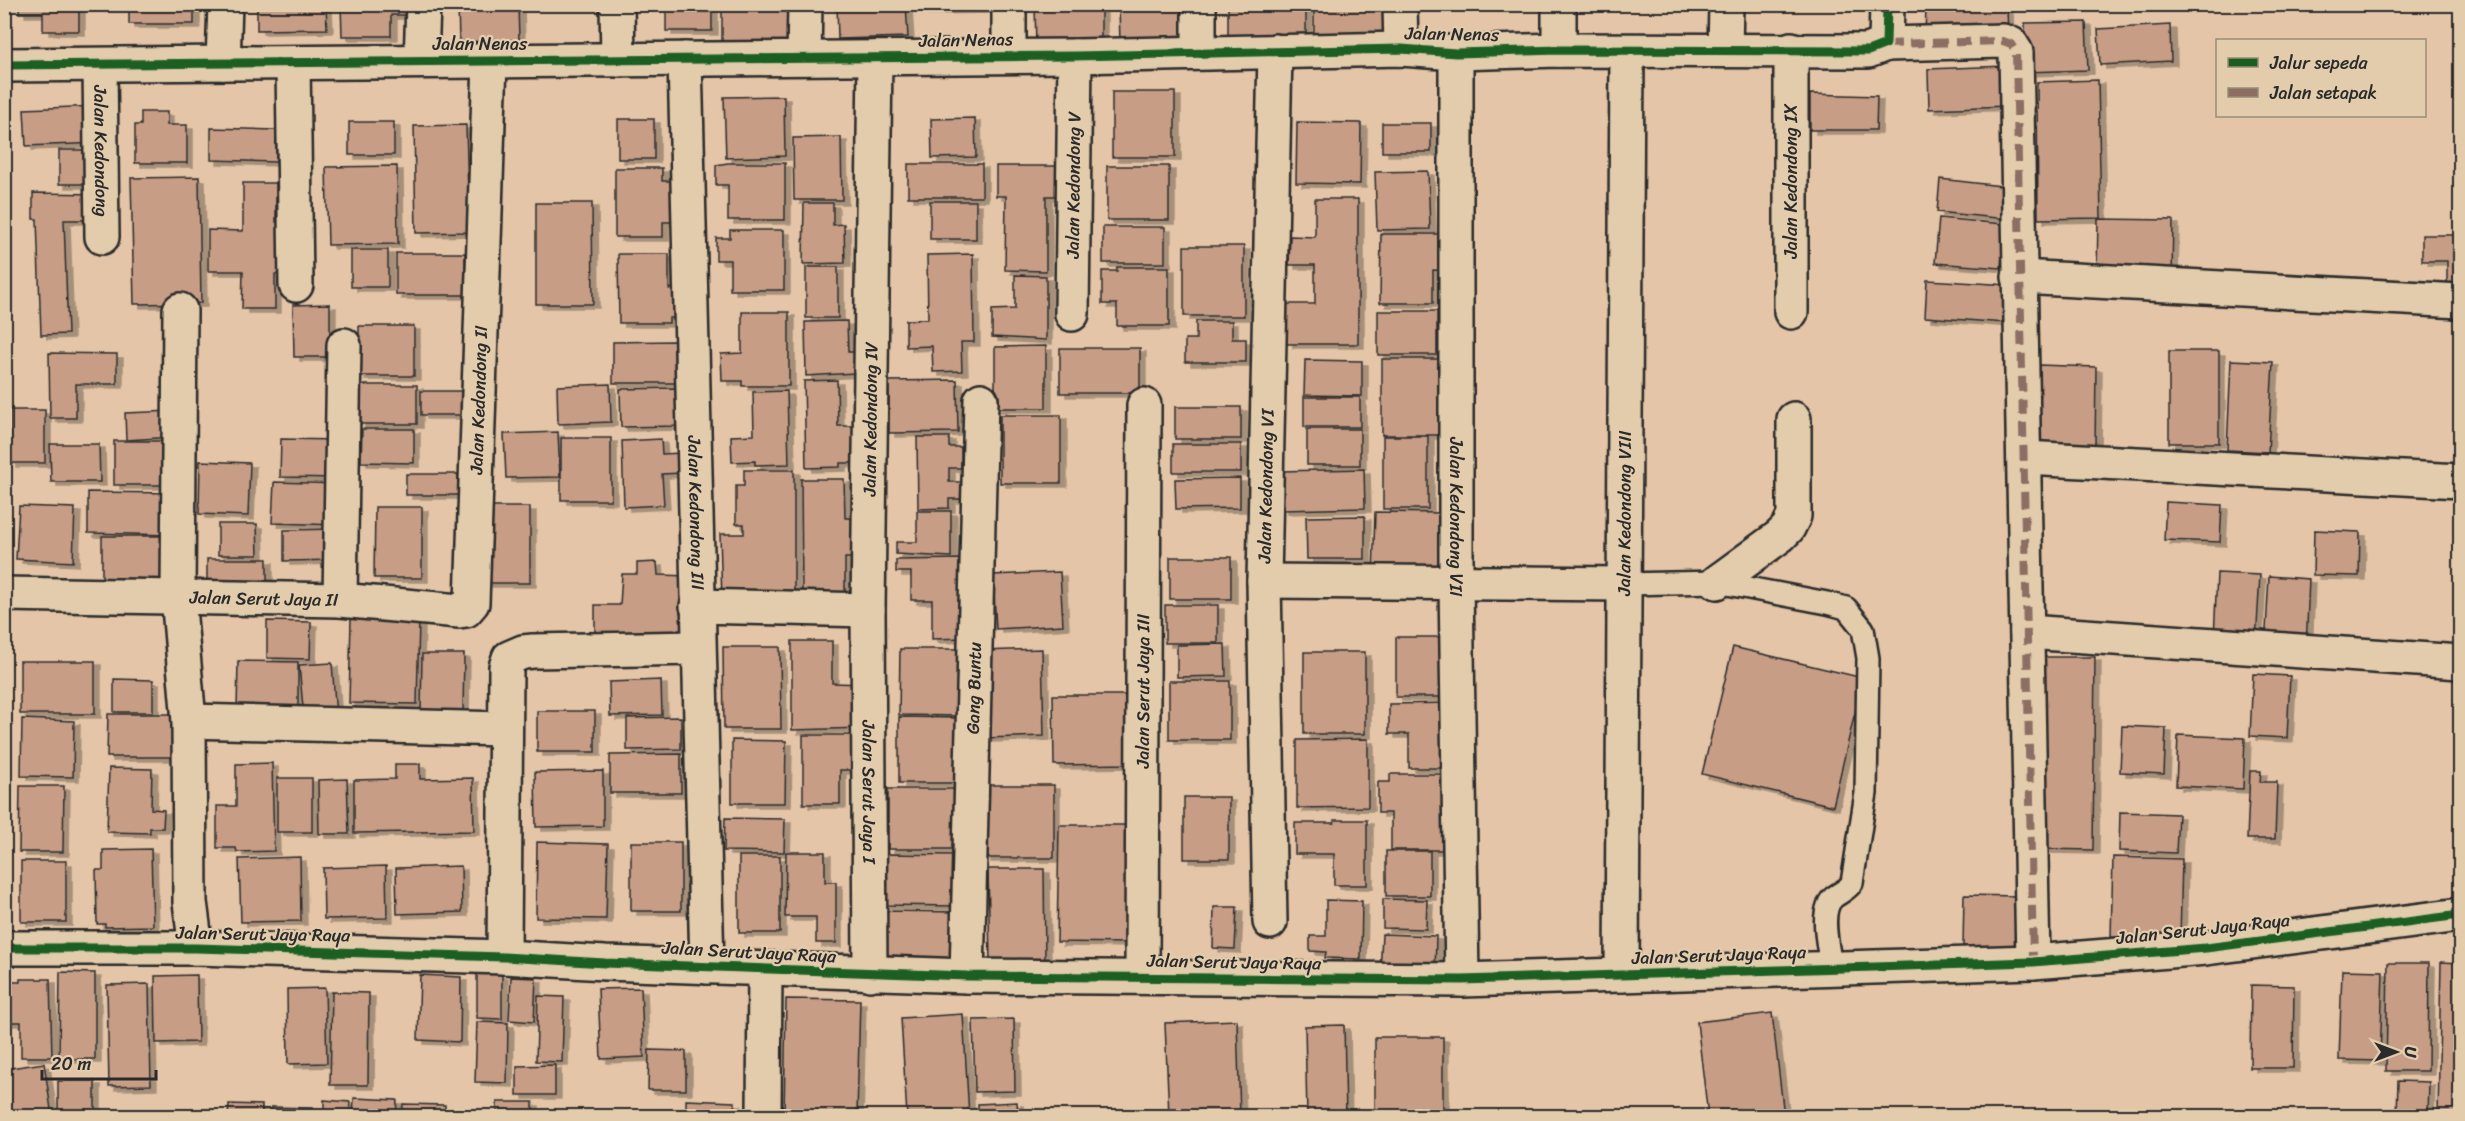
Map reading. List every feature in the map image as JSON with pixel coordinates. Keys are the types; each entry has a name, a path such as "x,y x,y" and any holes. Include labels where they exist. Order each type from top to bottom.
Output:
{"street":[{"path":"223,63 225,4"},
{"path":"421,62 423,4"},
{"path":"617,4 618,60"},
{"path":"804,58 805,4"},
{"path":"1008,56 1009,4"},
{"path":"1199,4 1199,51"},
{"path":"1401,4 1401,50"},
{"path":"1559,4 1559,50"},
{"path":"1725,50 1726,4"},
{"path":"1886,44 1887,4"},
{"name":"Jalan Nenas","path":"4,65 1075,56 1199,51 1401,50 1456,53 1559,50 1868,51 1886,44 2003,41 2011,44 2016,52 2033,962"},
{"name":"Jalan Kedondong IX","path":"1791,50 1791,312"},
{"name":"Jalan Kedondong VI","path":"1270,922 1264,581 1275,51"},
{"name":"Jalan Kedondong VIII","path":"1622,975 1628,51"},
{"name":"Jalan Kedondong VII","path":"1456,53 1456,584 1462,980"},
{"name":"Jalan Kedondong V","path":"1072,314 1075,56"},
{"name":"Jalan Kedondong IV","path":"868,610 875,58"},
{"name":"Jalan Kedondong III","path":"685,59 707,967"},
{"name":"Jalan Kedondong II","path":"340,600 459,611 466,610 471,603 490,61"},
{"path":"292,63 296,285"},
{"name":"Jalan Kedondong","path":"100,65 102,237"},
{"path":"2019,277 2460,301"},
{"path":"180,310 178,596 189,721 190,902 196,948"},
{"name":"Jalan Serut Jaya II","path":"4,594 340,600 344,345"},
{"name":"Gang Buntu","path":"967,976 981,400"},
{"name":"Jalan Serut Jaya III","path":"1142,977 1144,405"},
{"path":"1717,582 1780,536 1794,516 1794,419"},
{"path":"2024,458 2460,481"},
{"path":"1264,581 1624,584"},
{"path":"697,606 868,610"},
{"name":"Jalan Serut Jaya I","path":"868,610 870,974"},
{"path":"2027,632 2460,662"},
{"path":"504,957 504,729 506,667 509,658 515,654 533,651 698,648"},
{"path":"189,721 504,729"},
{"name":"Jalan Serut Jaya Raya","path":"4,948 196,948 504,957 870,974 1462,980 2033,962 2206,948 2460,915"},
{"path":"764,1116 765,969"}],"lane":[{"path":"1624,584 1717,582 1846,608 1863,629 1868,658 1866,793 1852,883 1845,892 1833,898 1828,909 1826,919 1831,967"}],"building":[{"path":"19,4 79,4 79,31 43,31 43,13 19,13"},
{"path":"129,4 194,4 194,24 129,24"},
{"path":"257,4 326,4 327,29 257,30"},
{"path":"341,4 411,4 411,15 391,15 391,36 342,36"},
{"path":"458,4 518,4 519,40 459,42"},
{"path":"666,4 712,4 712,31 666,31"},
{"path":"722,4 795,4 795,41 722,41"},
{"path":"837,4 906,4 908,37 838,39"},
{"path":"923,4 986,4 986,9 923,10"},
{"path":"1035,4 1101,4 1101,46 1036,48"},
{"path":"1119,4 1181,4 1182,44 1120,45"},
{"path":"1228,4 1306,4 1306,39 1228,39"},
{"path":"1314,4 1390,4 1390,34 1314,34"},
{"path":"1926,7 2007,7 2008,36 1925,35"},
{"path":"2086,22 2088,70 2026,72 2025,23"},
{"path":"2170,25 2171,61 2100,65 2098,29"},
{"path":"2006,66 2008,106 1929,109 1928,69"},
{"path":"2098,80 2101,218 2038,219 2037,82"},
{"path":"1112,92 1175,92 1175,157 1112,157"},
{"path":"1810,94 1877,96 1876,130 1810,130"},
{"path":"784,96 785,156 726,158 724,97"},
{"path":"98,106 100,143 26,146 24,109"},
{"path":"141,112 167,112 167,125 187,125 187,163 135,163 135,125 141,125"},
{"path":"975,118 976,157 932,158 931,119"},
{"path":"618,119 654,119 654,159 618,159"},
{"path":"349,122 394,122 394,155 349,155"},
{"path":"1297,122 1361,123 1360,184 1296,183"},
{"path":"1382,123 1431,123 1431,152 1382,152"},
{"path":"466,125 469,232 416,233 414,126"},
{"path":"211,128 276,130 276,162 211,160"},
{"path":"841,137 842,200 794,200 793,138"},
{"path":"59,150 98,150 98,184 59,184"},
{"path":"785,163 785,220 728,220 728,185 716,185 716,165"},
{"path":"908,164 982,164 982,197 908,197"},
{"path":"397,166 398,244 328,245 326,167"},
{"path":"996,166 1061,166 1061,196 1046,196 1046,271 1005,270 1006,196 996,196"},
{"path":"1107,166 1169,166 1169,220 1107,220"},
{"path":"615,168 662,168 662,181 672,181 672,222 663,222 663,237 615,237"},
{"path":"1428,171 1430,229 1377,230 1375,172"},
{"path":"199,177 201,303 134,304 131,178"},
{"path":"1940,179 2010,187 2007,219 1937,212"},
{"path":"243,183 276,183 276,222 290,222 289,275 275,274 275,309 242,309 243,271 208,271 208,230 243,231"},
{"path":"33,193 100,194 99,220 64,220 68,334 41,335 37,219 33,219"},
{"path":"1315,199 1358,199 1358,344 1287,344 1287,304 1315,304 1315,265 1289,265 1290,236 1315,237"},
{"path":"930,201 976,201 976,239 930,239"},
{"path":"536,203 592,203 593,304 536,304"},
{"path":"804,203 833,203 833,225 844,224 845,263 803,264"},
{"path":"1939,218 2004,224 2001,268 1935,263"},
{"path":"2098,219 2173,220 2172,276 2097,275"},
{"path":"1103,227 1165,227 1165,263 1103,263"},
{"path":"730,230 784,230 784,290 730,290 730,260 716,260 716,238 730,238"},
{"path":"1381,234 1448,234 1447,271 1433,270 1433,303 1380,303"},
{"path":"2422,235 2460,235 2460,289 2447,289 2447,261 2422,261"},
{"path":"1184,246 1244,246 1244,316 1184,316"},
{"path":"351,250 388,250 388,287 351,287"},
{"path":"396,253 465,253 465,295 396,295"},
{"path":"618,254 669,254 669,289 688,288 689,318 669,318 669,323 619,323"},
{"path":"973,254 974,342 961,342 962,371 933,372 932,346 906,347 906,320 928,319 927,255"},
{"path":"806,267 838,267 838,318 806,318"},
{"path":"1117,267 1169,267 1169,326 1117,326 1117,304 1102,304 1102,271 1117,271"},
{"path":"1015,275 1046,276 1046,340 992,337 992,310 1015,309"},
{"path":"1927,280 2009,285 2006,323 1925,317"},
{"path":"330,304 330,357 294,357 293,305"},
{"path":"1378,311 1437,311 1437,355 1378,355"},
{"path":"742,312 789,312 789,386 742,386 742,381 722,381 721,354 742,353"},
{"path":"847,321 848,352 871,352 871,372 806,376 805,322"},
{"path":"1196,321 1232,321 1232,339 1246,339 1246,362 1185,362 1185,339 1196,339"},
{"path":"359,326 414,326 414,376 359,376"},
{"path":"674,341 675,383 613,383 613,342"},
{"path":"1046,346 1046,408 995,408 995,347"},
{"path":"1060,348 1140,348 1140,393 1060,393"},
{"path":"2169,351 2219,351 2219,443 2169,443"},
{"path":"49,353 117,354 117,384 76,384 76,418 50,418"},
{"path":"1382,359 1446,359 1446,435 1382,435"},
{"path":"1305,360 1362,361 1362,396 1304,395"},
{"path":"2231,360 2273,362 2268,452 2227,450"},
{"path":"2038,365 2096,367 2095,449 2037,448"},
{"path":"837,380 838,426 867,426 867,463 840,463 840,467 806,468 804,381"},
{"path":"957,380 958,432 889,433 889,381"},
{"path":"610,384 611,422 558,424 557,386"},
{"path":"359,385 417,385 417,424 359,424"},
{"path":"678,388 678,426 621,427 620,389"},
{"path":"421,391 466,391 466,415 421,415"},
{"path":"787,391 789,464 755,465 755,461 732,462 731,436 754,435 753,392"},
{"path":"1304,397 1360,397 1360,427 1304,427"},
{"path":"1175,407 1241,407 1241,439 1175,439"},
{"path":"10,410 45,410 45,463 10,463"},
{"path":"173,411 174,437 126,440 125,413"},
{"path":"1000,415 1061,415 1061,483 1000,483"},
{"path":"362,429 414,429 414,463 361,462"},
{"path":"1307,429 1360,429 1360,465 1307,465"},
{"path":"558,432 560,477 506,478 504,434"},
{"path":"1383,436 1428,436 1428,509 1383,509"},
{"path":"917,437 949,437 949,447 961,447 961,468 949,468 949,482 961,482 961,499 949,499 949,508 918,509"},
{"path":"561,438 611,438 611,500 561,500"},
{"path":"281,439 340,440 339,478 280,477"},
{"path":"661,439 662,454 683,453 683,473 662,474 664,505 624,507 622,441"},
{"path":"114,441 177,441 177,485 114,485"},
{"path":"50,444 99,444 100,482 51,482"},
{"path":"1173,444 1241,444 1241,472 1173,472"},
{"path":"200,461 250,463 248,516 199,514"},
{"path":"1364,469 1365,508 1282,510 1281,471"},
{"path":"744,470 794,470 794,602 722,601 720,534 744,534 744,524 736,524 736,486 744,486"},
{"path":"406,474 458,474 458,495 406,495"},
{"path":"1240,478 1240,508 1176,509 1175,479"},
{"path":"801,479 844,479 845,518 855,518 855,558 845,558 845,594 802,594"},
{"path":"274,482 342,484 340,525 272,523"},
{"path":"88,492 174,493 173,535 88,533"},
{"path":"2166,502 2222,505 2220,542 2164,540"},
{"path":"19,506 75,508 73,562 16,559"},
{"path":"375,507 422,507 422,578 374,578"},
{"path":"482,507 530,507 530,583 482,583"},
{"path":"917,511 951,511 951,557 896,554 896,542 917,542"},
{"path":"1375,512 1443,513 1442,576 1373,575"},
{"path":"1365,516 1365,559 1307,559 1306,517"},
{"path":"218,524 257,524 258,555 218,555"},
{"path":"339,529 339,560 284,561 284,530"},
{"path":"2314,530 2360,532 2359,576 2313,575"},
{"path":"102,536 165,536 165,589 102,589"},
{"path":"1170,557 1231,557 1231,599 1170,599"},
{"path":"207,559 267,559 267,593 207,593"},
{"path":"966,559 966,638 932,639 932,600 911,600 911,572 896,572 896,560"},
{"path":"657,562 658,575 691,576 688,648 595,643 595,605 620,605 622,574 637,574 637,563"},
{"path":"1060,572 1063,625 996,629 993,575"},
{"path":"2217,573 2260,575 2256,642 2214,639"},
{"path":"2269,576 2309,579 2306,650 2265,648"},
{"path":"1165,605 1218,605 1218,643 1165,643"},
{"path":"351,619 419,620 417,704 349,703"},
{"path":"267,621 311,622 310,659 267,658"},
{"path":"1396,637 1450,637 1450,697 1396,697"},
{"path":"792,641 832,641 832,683 867,684 866,728 792,730"},
{"path":"1225,644 1226,676 1177,677 1177,645"},
{"path":"723,647 780,647 781,729 724,729"},
{"path":"1733,647 1863,678 1833,806 1702,774"},
{"path":"900,649 962,649 961,716 899,715"},
{"path":"1042,649 1044,736 985,738 982,651"},
{"path":"1304,652 1365,652 1365,734 1304,734"},
{"path":"422,654 464,654 463,711 421,711"},
{"path":"2044,657 2095,657 2093,850 2042,849"},
{"path":"20,661 95,661 95,714 20,714"},
{"path":"238,661 298,662 298,710 237,710"},
{"path":"332,663 336,716 304,718 299,665"},
{"path":"2253,674 2290,676 2287,738 2250,736"},
{"path":"114,679 153,680 153,712 114,712"},
{"path":"661,680 662,715 610,716 609,682"},
{"path":"1169,681 1230,681 1230,740 1169,740"},
{"path":"1053,695 1133,695 1133,764 1054,765"},
{"path":"1453,703 1452,768 1409,768 1409,734 1389,734 1389,704"},
{"path":"537,711 595,711 595,752 537,752"},
{"path":"108,714 173,714 173,757 107,757"},
{"path":"681,717 681,749 627,750 627,718"},
{"path":"899,717 960,718 960,783 899,783"},
{"path":"22,719 74,721 73,777 21,776"},
{"path":"2122,726 2166,728 2164,774 2120,772"},
{"path":"803,735 865,735 865,770 840,770 840,804 803,804"},
{"path":"2178,735 2245,738 2243,789 2176,786"},
{"path":"1368,739 1368,807 1297,808 1297,740"},
{"path":"732,740 786,741 785,803 732,803"},
{"path":"681,754 681,793 610,793 610,755"},
{"path":"272,763 274,851 237,852 236,848 217,848 217,806 236,806 236,764"},
{"path":"395,764 420,764 420,779 473,778 474,831 354,833 354,780 395,779"},
{"path":"109,768 152,769 151,809 164,810 163,828 150,828 150,833 107,832"},
{"path":"603,771 603,826 536,827 535,772"},
{"path":"2250,771 2261,771 2260,782 2277,782 2275,839 2247,839"},
{"path":"1390,774 1443,774 1443,850 1391,850 1391,813 1378,813 1378,782 1390,782"},
{"path":"277,778 312,778 312,832 277,832"},
{"path":"347,779 349,834 319,834 318,780"},
{"path":"985,785 1054,785 1054,858 985,858"},
{"path":"20,786 64,786 63,852 19,852"},
{"path":"888,789 962,789 962,849 888,849"},
{"path":"1184,797 1229,797 1229,859 1184,859"},
{"path":"2120,812 2178,814 2176,853 2119,851"},
{"path":"725,818 785,819 784,852 724,851"},
{"path":"1334,820 1367,820 1367,885 1334,885 1334,854 1295,854 1295,823 1334,823"},
{"path":"1059,825 1133,825 1131,943 1057,942"},
{"path":"537,842 608,844 606,919 536,918"},
{"path":"631,842 681,842 681,911 631,911"},
{"path":"151,849 153,926 105,927 105,924 97,924 96,870 103,870 103,850"},
{"path":"1386,851 1430,851 1430,896 1386,896"},
{"path":"786,852 825,852 825,882 836,882 836,943 816,943 816,917 785,917"},
{"path":"885,854 957,855 957,906 884,905"},
{"path":"739,856 780,856 780,933 739,933"},
{"path":"300,857 301,921 241,922 239,859"},
{"path":"2113,857 2182,859 2180,940 2111,937"},
{"path":"21,861 66,861 66,922 21,922"},
{"path":"386,866 387,918 324,919 323,868"},
{"path":"461,866 462,912 397,914 396,868"},
{"path":"988,869 1044,869 1045,961 990,962"},
{"path":"1964,895 2019,896 2018,946 1963,946"},
{"path":"1383,899 1427,900 1426,929 1383,928"},
{"path":"1326,900 1362,901 1361,959 1325,958 1326,952 1310,951 1310,936 1326,936"},
{"path":"1214,907 1237,907 1235,949 1213,948"},
{"path":"882,911 961,912 961,969 882,968"},
{"path":"1382,934 1436,936 1435,975 1380,974"},
{"path":"2441,962 2460,963 2460,1116 2438,1116"},
{"path":"2388,963 2429,963 2428,1071 2386,1071"},
{"path":"2342,970 2383,971 2380,1061 2339,1060"},
{"path":"60,972 95,973 95,1059 59,1059"},
{"path":"477,974 502,974 502,1019 477,1018"},
{"path":"197,975 198,1042 156,1043 155,976"},
{"path":"420,975 461,977 460,1042 418,1040"},
{"path":"511,977 536,978 534,1022 509,1020"},
{"path":"20,979 50,979 52,1057 21,1057 21,1022 4,1022 4,982 20,982"},
{"path":"149,984 151,1085 109,1086 107,985"},
{"path":"2251,985 2294,986 2293,1068 2250,1068"},
{"path":"325,988 327,1063 288,1064 287,989"},
{"path":"641,988 644,1057 601,1059 598,989"},
{"path":"332,992 369,993 368,1085 330,1085"},
{"path":"538,996 564,997 562,1062 536,1061"},
{"path":"786,999 860,1000 857,1116 784,1116"},
{"path":"1772,1013 1784,1116 1708,1116 1697,1022"},
{"path":"963,1014 969,1116 907,1116 901,1018"},
{"path":"1014,1019 1015,1091 975,1092 973,1020"},
{"path":"1237,1020 1240,1116 1169,1116 1165,1023"},
{"path":"477,1022 508,1023 507,1083 475,1082"},
{"path":"1344,1025 1346,1116 1307,1116 1305,1026"},
{"path":"1375,1037 1443,1037 1443,1116 1375,1116"},
{"path":"649,1050 686,1051 686,1090 648,1090"},
{"path":"44,1063 52,1116 6,1116 4,1069"},
{"path":"555,1065 555,1095 517,1095 517,1066"},
{"path":"58,1081 95,1081 95,1116 58,1116"},
{"path":"2398,1081 2429,1082 2428,1116 2397,1116"},
{"path":"354,1098 397,1100 396,1116 353,1116"},
{"path":"324,1100 350,1102 349,1116 324,1116"},
{"path":"686,1100 735,1102 735,1116 686,1116"},
{"path":"497,1102 533,1102 533,1116 497,1116"},
{"path":"1017,1102 1018,1116 978,1116 978,1104"},
{"path":"229,1104 262,1105 262,1116 228,1116"},
{"path":"403,1104 445,1105 445,1116 402,1116"},
{"path":"271,1107 312,1108 312,1116 271,1116"}],"marked path":[{"path":"1886,44 2003,41 2011,44 2016,52 2033,962"}],"cycle path":[{"path":"4,65 1075,56 1401,49 1456,53 1559,50 1868,51 1886,44 1887,4"},
{"path":"4,948 196,948 504,957 605,963 967,976 1462,980 2033,962 2206,948 2460,915"}]}
